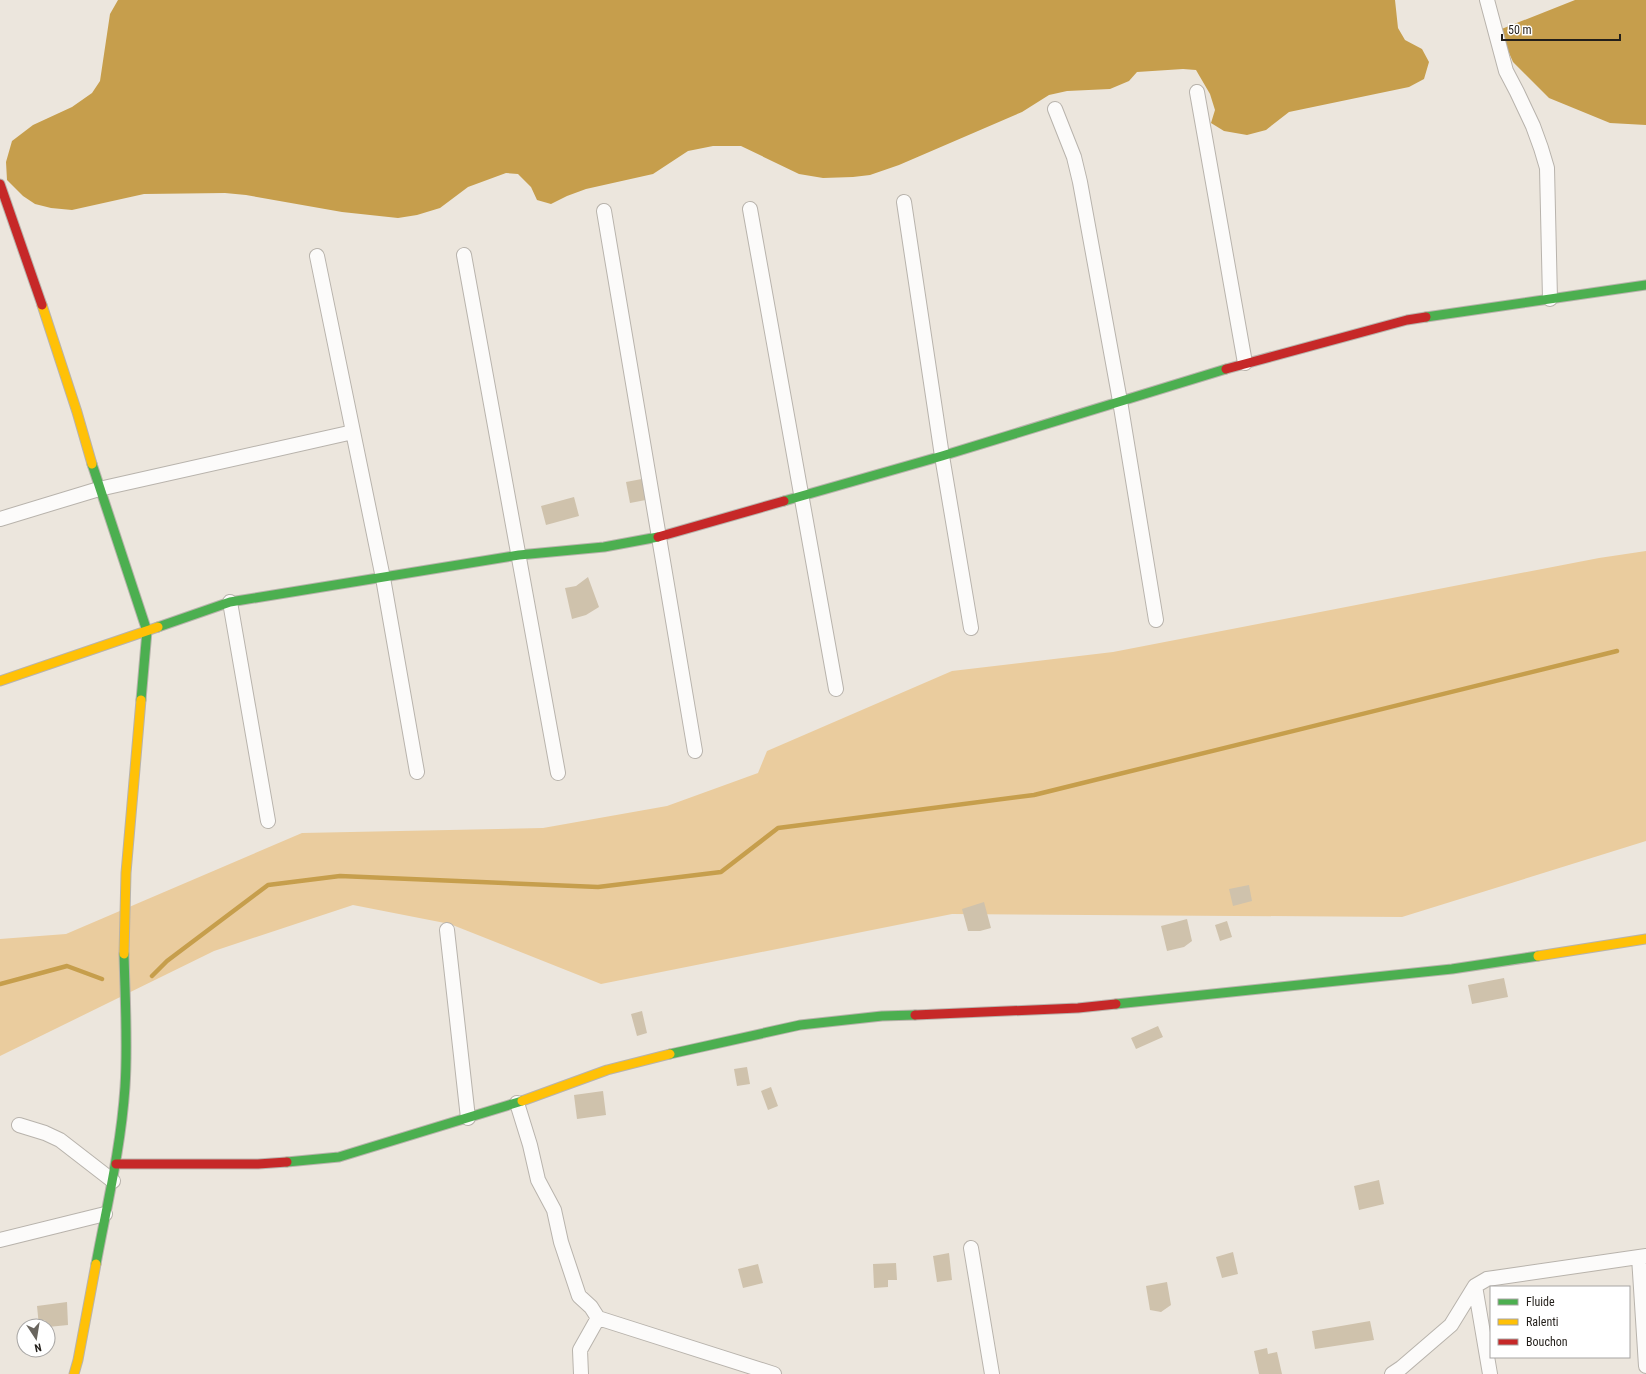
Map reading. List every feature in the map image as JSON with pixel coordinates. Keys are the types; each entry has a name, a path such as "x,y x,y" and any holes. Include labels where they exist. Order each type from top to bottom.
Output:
{"street":[{"path":"1487,0 1506,71 1533,126 1542,148 1547,168 1550,299"},
{"path":"1197,92 1245,363"},
{"path":"1055,110 1074,157 1080,182 1120,401 1156,620"},
{"path":"0,184 26,257 147,631 126,873 124,976 126,1053 125,1088 113,1181 105,1214 78,1360 74,1374"},
{"path":"904,202 942,456 971,628"},
{"path":"750,209 836,689"},
{"path":"604,211 695,751"},
{"path":"464,255 558,773"},
{"path":"317,256 383,578 417,772"},
{"path":"0,681 230,602 519,555 604,547 660,537 801,495 942,456 1245,363 1407,320 1646,285"},
{"path":"0,519 100,489 353,432"},
{"path":"230,602 268,821"},
{"path":"447,930 468,1118"},
{"path":"116,1164 258,1164 323,1160 357,1153 468,1118 607,1070 711,1044 800,1025 882,1016 1078,1008 1140,1002 1452,969 1646,939"},
{"path":"517,1102 530,1145 538,1180 554,1210 561,1242 579,1296 591,1307 598,1318 732,1367 774,1374"},
{"path":"19,1125 45,1133 60,1140 113,1181"},
{"path":"0,1240 105,1214"},
{"path":"971,1248 992,1374"},
{"path":"1392,1374 1401,1368 1450,1325 1475,1286 1487,1279 1643,1256 1646,1366"},
{"path":"1475,1286 1490,1374"},
{"path":"580,1374 580,1350 598,1318"}],"shaded area":[{"path":"118,0 1395,0 1398,28 1405,40 1422,49 1429,62 1424,79 1409,87 1289,112 1266,130 1247,135 1224,131 1211,123 1215,110 1210,94 1196,70 1183,69 1137,72 1129,81 1110,89 1067,91 1049,95 1022,112 899,165 870,175 853,177 823,178 799,174 741,146 713,146 688,151 653,174 586,189 551,204 537,200 531,187 518,174 506,173 468,187 440,208 417,215 398,218 342,212 246,195 225,193 144,194 72,210 51,208 35,204 23,196 7,180 6,162 12,141 33,125 72,107 92,93 100,81 110,14"},
{"path":"1575,0 1646,0 1646,125 1610,123 1549,98 1513,62 1499,30"},
{"path":"1646,551 1646,841 1402,917 952,914 601,984 450,924 353,905 214,951 0,1056 0,939 66,934 302,833 543,828 667,806 758,773 767,751 952,671 1113,652 1599,558"}],"building":[{"path":"647,478 651,499 630,503 626,482"},
{"path":"574,497 579,516 546,525 541,506"},
{"path":"588,577 599,607 586,615 572,619 565,588 576,586"},
{"path":"1249,885 1252,901 1233,906 1229,889"},
{"path":"984,902 991,928 980,931 968,931 962,909"},
{"path":"1187,919 1192,941 1184,947 1167,951 1161,926"},
{"path":"1227,921 1232,937 1220,941 1215,925"},
{"path":"1504,978 1508,997 1472,1004 1468,985"},
{"path":"642,1011 647,1033 637,1036 631,1014"},
{"path":"1158,1026 1163,1037 1136,1049 1131,1038"},
{"path":"747,1067 750,1084 737,1086 734,1069"},
{"path":"771,1087 778,1106 768,1110 761,1091"},
{"path":"603,1091 606,1115 577,1119 574,1095"},
{"path":"1379,1180 1384,1204 1359,1210 1354,1186"},
{"path":"1233,1252 1238,1274 1222,1278 1216,1257"},
{"path":"949,1253 952,1280 937,1282 933,1256"},
{"path":"896,1263 897,1280 888,1280 888,1287 874,1288 873,1264"},
{"path":"758,1264 763,1283 743,1288 738,1269"},
{"path":"1167,1282 1171,1305 1161,1312 1150,1310 1146,1286"},
{"path":"67,1302 68,1325 56,1326 56,1318 38,1318 37,1306"},
{"path":"1370,1321 1374,1340 1315,1349 1312,1331"},
{"path":"1267,1348 1268,1354 1277,1352 1282,1374 1259,1374 1254,1351"}],"waterway":[{"path":"152,976 167,961 268,885 340,876 598,887 721,872 778,828 1034,795 1617,651"},
{"path":"0,984 67,966 102,979"}],"traffic: fast":[{"path":"1426,317 1646,285"},
{"path":"784,501 942,456 1226,369"},
{"path":"92,464 147,631 141,700"},
{"path":"158,627 230,602 519,555 604,547 658,537"},
{"path":"96,1264 113,1176 125,1087 126,1020 124,954"},
{"path":"1116,1004 1452,969 1538,956"},
{"path":"670,1054 800,1025 882,1016 915,1015"},
{"path":"287,1162 339,1157 522,1101"}],"traffic: slow":[{"path":"42,305 77,412 92,464"},
{"path":"0,681 158,627"},
{"path":"124,954 126,873 141,700"},
{"path":"1538,956 1646,939"},
{"path":"522,1101 607,1070 670,1054"},
{"path":"74,1374 96,1264"}],"traffic: jam":[{"path":"0,184 42,305"},
{"path":"1226,369 1407,320 1426,317"},
{"path":"658,537 784,501"},
{"path":"915,1015 1078,1008 1116,1004"},
{"path":"116,1164 258,1164 287,1162"}]}
